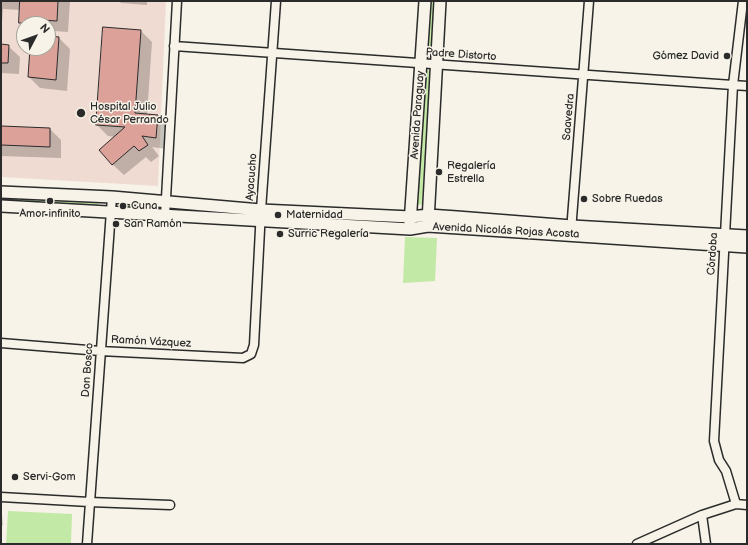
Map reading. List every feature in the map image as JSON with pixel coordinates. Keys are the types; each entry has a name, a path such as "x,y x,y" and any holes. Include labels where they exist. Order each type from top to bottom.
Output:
{"main road":[{"name":"Avenida Paraguay","path":"410,230 425,1"},
{"name":"Avenida Paraguay","path":"428,221 435,65 440,1"},
{"name":"Avenida Nicolás Rojas Acosta","path":"1,192 112,197 261,210 410,217 428,221 725,240 747,247"},
{"name":"Avenida Nicolás Rojas Acosta","path":"1,206 410,230 428,221"},
{"name":"Avenida Nicolás Rojas Acosta","path":"725,240 747,236"}],"street":[{"path":"165,216 177,1"},
{"name":"Ayacucho","path":"250,354 254,345 261,210 276,1"},
{"name":"Saavedra","path":"571,230 589,1"},
{"name":"Córdoba","path":"736,504 726,471 719,460 714,441 733,85 743,1"},
{"name":"Padre Distorto","path":"174,46 747,86"},
{"name":"Don Bosco","path":"87,544 112,197"},
{"name":"Ramón Vázquez","path":"1,343 100,351 243,358 250,354"},
{"path":"1,497 170,505"},
{"path":"637,544 702,515 736,504 747,505"},
{"path":"702,515 706,544"}],"shaded area":[{"name":"Hospital Julio César Perrando","path":"1,1 166,1 158,186 1,177"}],"green space":[{"path":"428,1 435,1 432,53 424,52"},
{"path":"425,70 432,71 422,204 420,205 416,203"},
{"path":"1,196 98,200 98,206 1,202"},
{"path":"121,203 159,206 159,212 121,208"},
{"path":"405,237 437,238 435,281 403,283"},
{"path":"8,511 72,514 71,544 6,544"}],"building":[{"path":"20,1 58,1 57,21 56,16 19,16"},
{"path":"103,27 141,30 135,113 158,115 156,138 142,136 148,145 139,151 134,146 112,165 99,150 125,127 96,125"},
{"path":"56,37 59,37 56,80 28,77 29,56 56,56"},
{"path":"1,44 9,45 8,63 1,63"},
{"path":"1,126 50,128 50,147 1,145"}],"place":[{"name":"Gómez David","path":"727,56"},
{"name":"Hospital Julio César Perrando","path":"81,113"},
{"name":"Regalería Estrella","path":"439,172"},
{"name":"Sobre Ruedas","path":"584,199"},
{"name":"Amor infinito","path":"50,201"},
{"name":"Cuna","path":"123,206"},
{"name":"Maternidad","path":"278,215"},
{"name":"San Ramón","path":"116,224"},
{"name":"Surric Regalería","path":"280,234"},
{"name":"Servi-Gom","path":"15,477"}]}
